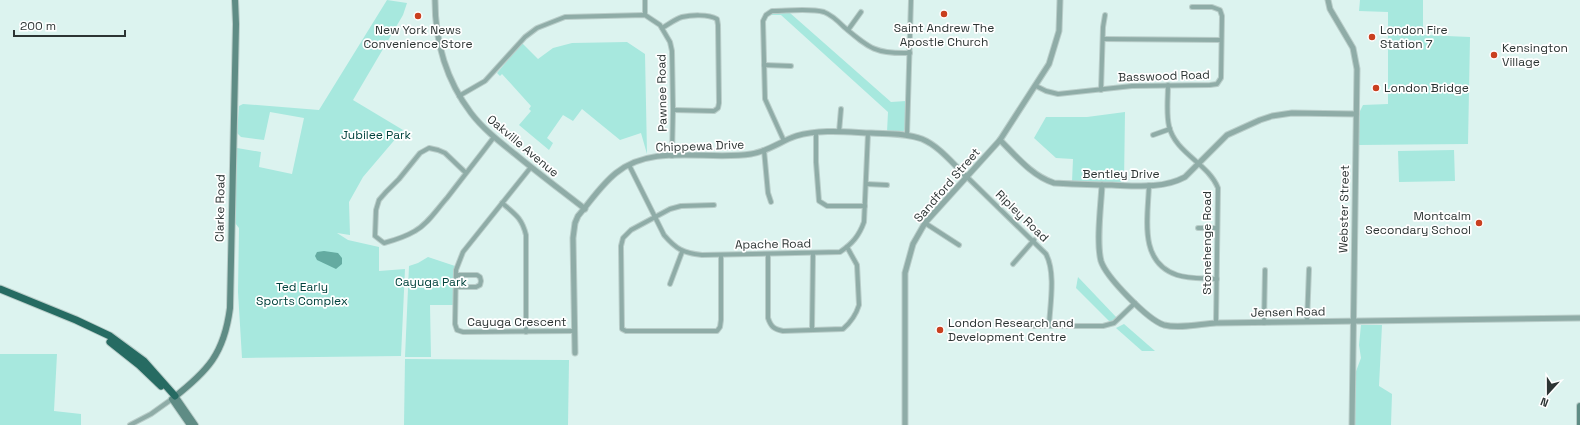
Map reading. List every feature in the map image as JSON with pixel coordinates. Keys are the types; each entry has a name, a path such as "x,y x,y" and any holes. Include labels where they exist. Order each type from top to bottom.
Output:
{"highway":[{"path":"0,289 65,316 108,340 129,356 174,398"}],"main road":[{"name":"Clarke Road","path":"174,398 199,377 214,359 222,343 229,317 236,24 234,0"},
{"path":"174,398 190,425"},
{"path":"174,398 195,425"},
{"path":"1580,406 1580,425"}],"street":[{"name":"Oakville Avenue","path":"435,0 435,23 445,66 459,96 471,114 494,137 585,209"},
{"path":"459,96 485,81 525,37 537,28 565,17 645,15 644,0"},
{"path":"907,135 911,0"},
{"name":"Sandford Street","path":"905,425 905,273 913,244 925,223 1000,140 1036,86 1049,64 1057,40 1059,31 1060,0"},
{"name":"Webster Street","path":"1328,0 1330,9 1353,48 1357,69 1352,425"},
{"name":"Basswood Road","path":"1036,86 1046,91 1058,94 1132,86 1217,84 1220,78 1222,16 1220,10 1212,7 1192,8"},
{"path":"784,141 765,99 763,20 766,15 772,11 824,12 834,17 848,30 878,51 889,53 910,53"},
{"path":"848,30 861,12"},
{"name":"Pawnee Road","path":"645,15 660,25 670,42 672,51 672,156"},
{"path":"1102,90 1102,39 1105,15"},
{"path":"662,28 681,17 688,16 711,16 716,19 718,25 718,108 714,111 673,110"},
{"path":"1102,39 1221,40"},
{"path":"764,65 791,66"},
{"name":"Stonehenge Road","path":"1168,85 1168,116 1170,130 1181,147 1215,180 1218,188 1216,323"},
{"path":"840,132 841,109"},
{"name":"Bentley Drive","path":"1000,140 1035,174 1044,180 1054,183 1164,185 1177,181 1191,172 1227,135 1272,116 1292,113 1356,114"},
{"path":"1153,135 1170,130"},
{"path":"816,132 816,162 819,201 827,206 865,206"},
{"name":"Chippewa Drive","path":"574,353 573,238 575,223 608,180 617,172 629,165 647,157 738,156 753,154 796,137 816,132 840,132 907,135 924,140 966,176"},
{"path":"768,255 768,318 771,326 775,329 783,331 843,329 848,324 859,305 857,265 847,247 852,244 860,233 864,222 868,133"},
{"path":"466,173 445,153 429,148 420,153 399,179 379,200 376,210 375,236 378,240 384,243 402,238 416,231 432,215 466,173 494,137"},
{"path":"764,150 768,193 771,202"},
{"path":"629,165 654,218 664,235 682,252 670,284"},
{"name":"Cayuga Crescent","path":"531,167 463,252 456,270 455,324 457,330 463,332 574,332"},
{"name":"Ripley Road","path":"966,176 1034,240 1046,254 1050,262 1049,326"},
{"path":"866,184 887,185"},
{"name":"Jensen Road","path":"1102,185 1100,248 1101,260 1104,269 1111,279 1152,319 1164,325 1177,326 1216,323 1580,318"},
{"path":"1149,185 1148,240 1153,257 1169,272 1178,275 1217,279"},
{"path":"502,203 519,217 524,225 526,235 526,332"},
{"path":"714,205 681,206 670,209 631,230 623,238 621,246 622,329 626,331 717,330 720,327 722,320 721,255"},
{"path":"925,223 959,245"},
{"path":"1198,228 1217,228"},
{"path":"1013,264 1034,240"},
{"name":"Apache Road","path":"682,252 702,255 813,254 840,252 847,247"},
{"path":"812,330 813,254"},
{"path":"1308,322 1309,269"},
{"path":"1264,323 1265,270"},
{"path":"456,275 476,275 480,277 481,281 480,285 476,287 456,287"},
{"path":"1020,323 1028,326 1103,326 1114,323 1135,303"},
{"path":"130,425 147,417 174,398"}],"green space":[{"path":"387,0 407,3 403,15 353,100 403,130 363,177 349,202 350,235 337,233 348,240 379,247 379,271 405,269 401,356 242,358 238,292 239,228 235,223 237,148 261,152 259,167 292,174 304,118 270,112 264,140 241,137 237,133 239,106 243,104 319,110"},
{"path":"1360,0 1423,0 1423,35 1470,37 1468,144 1358,145 1360,111 1363,105 1388,104 1388,12 1359,11"},
{"path":"772,13 790,13 891,102 906,101 905,129 903,132 887,132 888,112 781,15 769,15"},
{"path":"627,42 645,54 647,154 641,133 620,140 582,109 573,121 563,115 547,138 553,143 549,150 519,125 531,111 529,109 531,106 502,74 500,76 497,73 522,43 538,59 553,48 572,43"},
{"path":"1125,112 1124,183 1072,182 1073,159 1056,158 1034,138 1046,117 1087,117"},
{"path":"1454,150 1455,181 1399,182 1398,151"},
{"name":"Cayuga Park","path":"428,257 455,266 453,282 455,305 430,305 431,357 405,357 409,266"},
{"path":"1078,277 1117,318 1110,322 1076,288"},
{"path":"1124,324 1155,351 1142,351 1116,328"},
{"path":"1361,325 1382,325 1379,386 1392,394 1391,425 1353,425 1352,382 1361,358 1359,345"},
{"path":"0,354 57,354 54,411 81,414 81,425 0,425"},
{"path":"405,359 569,360 568,425 404,425"}],"shaded area":[{"path":"324,251 338,253 342,258 342,264 336,269 317,260 315,256 317,252"}],"place":[{"name":"Saint Andrew The Apostle Church","path":"944,14"},
{"name":"New York News Convenience Store","path":"418,16"},
{"name":"London Fire Station 7","path":"1372,37"},
{"name":"Kensington Village","path":"1494,55"},
{"name":"London Bridge","path":"1376,88"},
{"name":"Montcalm Secondary School","path":"1479,223"},
{"name":"London Research and Development Centre","path":"940,330"}],"park label":[{"name":"Jubilee Park","path":"376,135"},
{"name":"Ted Early Sports Complex","path":"302,294"}]}
